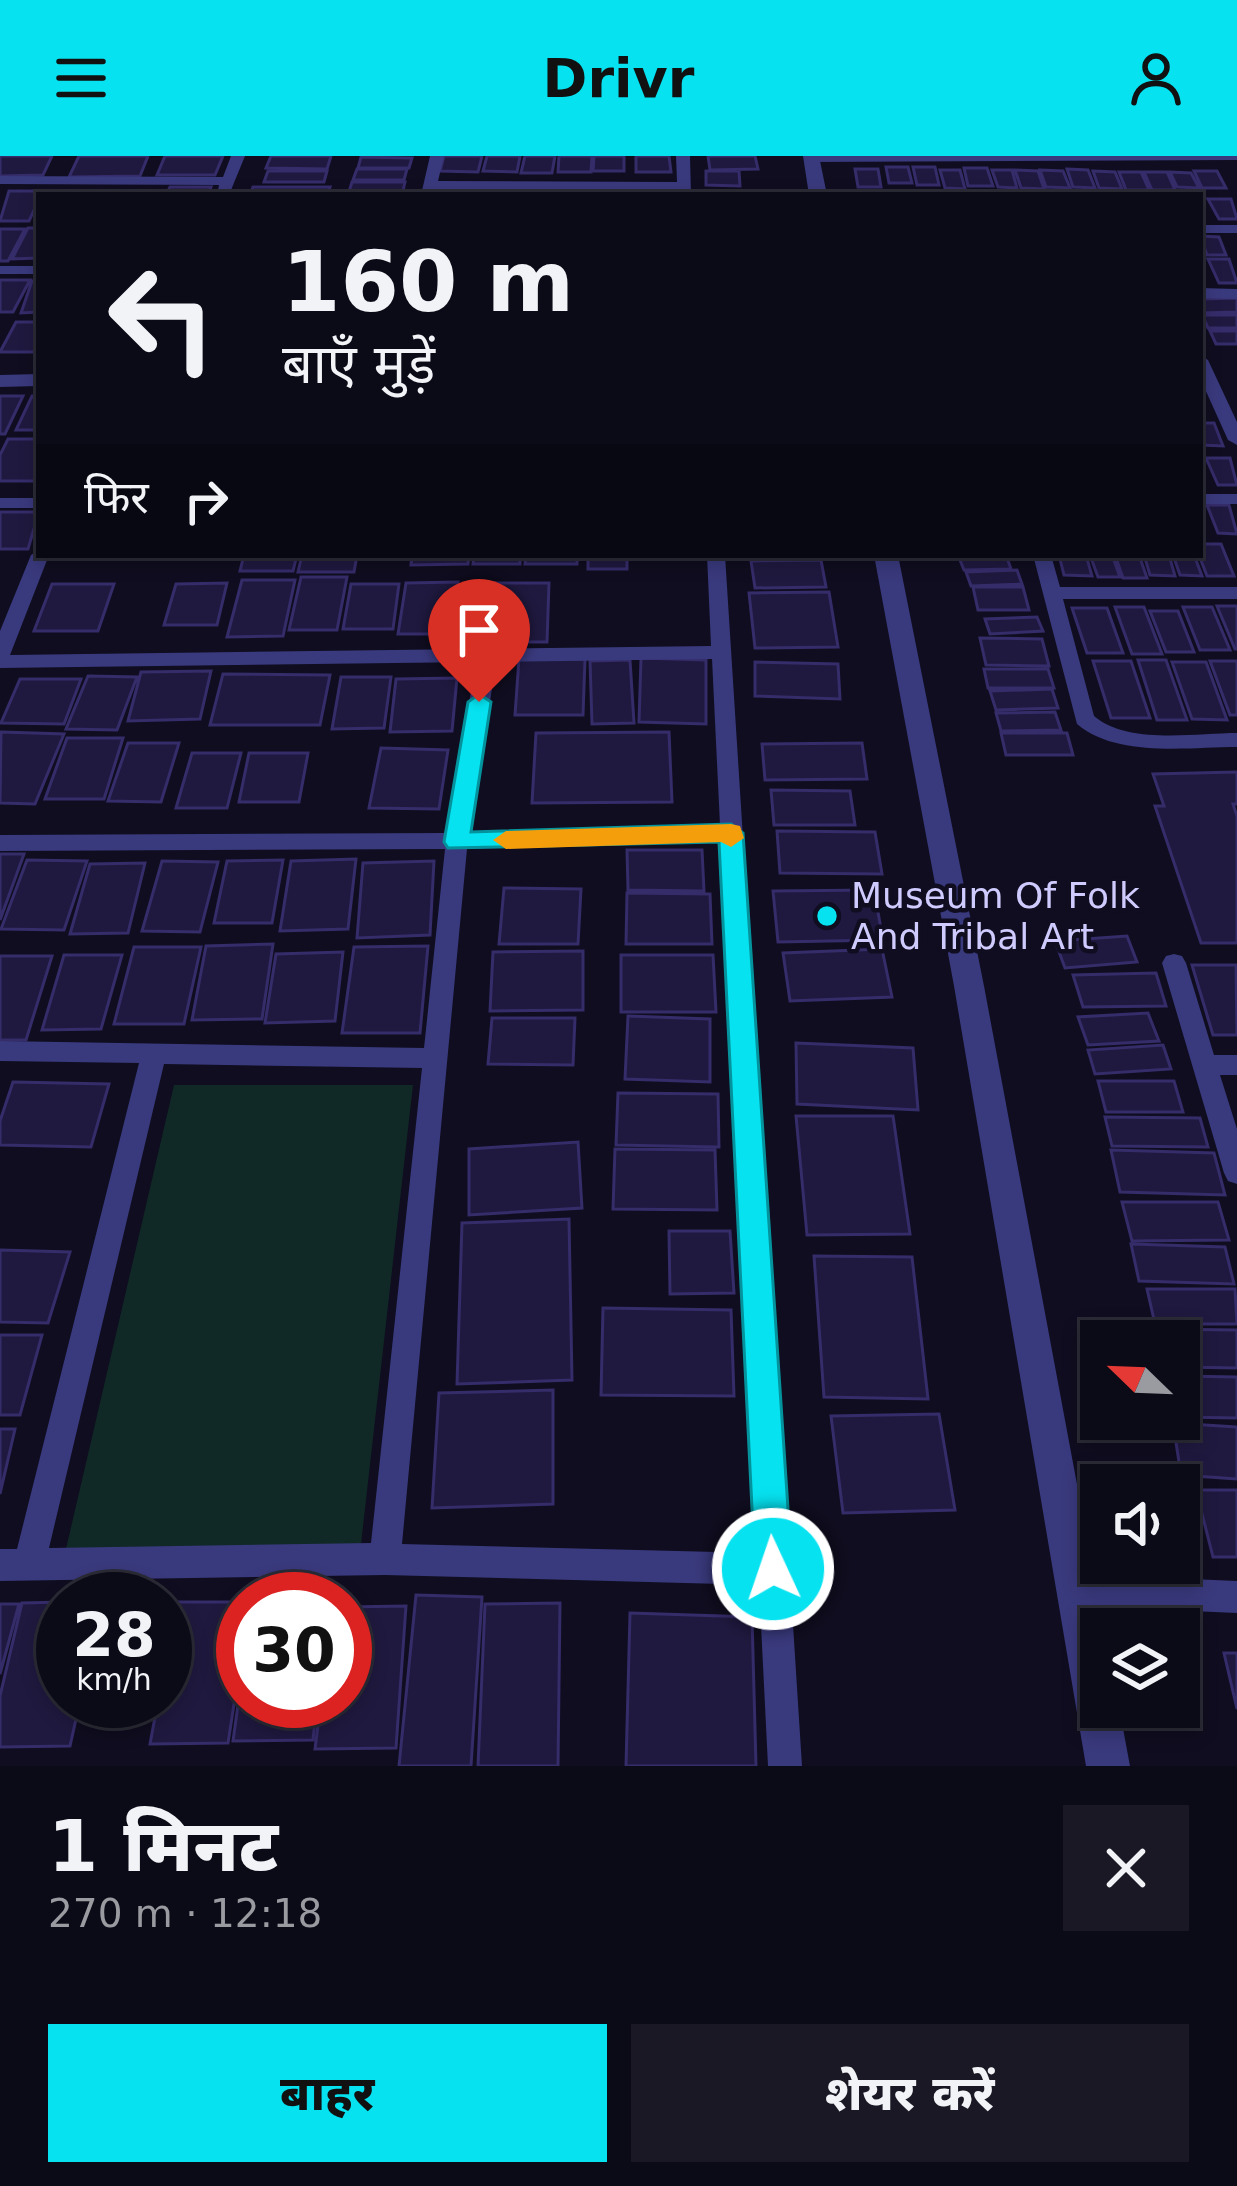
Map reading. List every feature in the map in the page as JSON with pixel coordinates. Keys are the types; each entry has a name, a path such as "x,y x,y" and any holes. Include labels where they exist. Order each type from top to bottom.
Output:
{"street":[{"path":"0,180 58,174 225,188 238,156"},
{"path":"436,156 429,190 684,190 683,156"},
{"path":"817,192 811,157 1237,156"},
{"path":"1203,229 1237,229"},
{"path":"0,270 36,270"},
{"path":"1203,293 1237,294"},
{"path":"1203,366 1237,440"},
{"path":"0,380 36,380"},
{"path":"1203,416 1226,416"},
{"path":"1203,499 1237,499"},
{"path":"0,503 36,503"},
{"path":"39,558 0,659 724,652"},
{"path":"716,558 784,1766"},
{"path":"887,558 970,986 1108,1766"},
{"path":"1043,558 1084,719 1091,729 1116,736 1237,740"},
{"path":"1054,593 1237,593"},
{"path":"385,1559 457,842 487,656"},
{"path":"0,843 457,842 731,833"},
{"path":"1174,963 1237,1173"},
{"path":"0,1051 435,1058"},
{"path":"154,1052 14,1564 385,1559 773,1569"},
{"path":"1204,1065 1237,1065"},
{"path":"1076,1591 1237,1597"}],"green space":[{"path":"174,1085 413,1085 360,1553 65,1553"}],"building":[{"path":"0,156 52,156 43,175 0,176"},
{"path":"79,156 148,156 140,176 69,177"},
{"path":"165,156 223,156 215,175 157,175"},
{"path":"271,156 331,156 327,169 266,168"},
{"path":"444,156 482,156 478,172 440,171"},
{"path":"487,156 520,156 517,172 483,171"},
{"path":"525,156 555,156 552,173 521,173"},
{"path":"559,156 592,156 591,172 558,172"},
{"path":"594,156 624,156 624,171 593,171"},
{"path":"636,156 669,156 671,172 636,172"},
{"path":"708,156 755,156 758,169 710,170"},
{"path":"361,157 412,158 409,168 358,168"},
{"path":"886,167 908,167 912,183 889,183"},
{"path":"913,167 935,167 939,185 917,185"},
{"path":"964,168 987,168 993,186 968,186"},
{"path":"357,169 407,169 404,180 353,180"},
{"path":"855,169 878,169 881,187 858,187"},
{"path":"1067,169 1088,170 1095,188 1073,187"},
{"path":"940,170 960,170 965,189 945,188"},
{"path":"992,170 1012,170 1017,188 998,187"},
{"path":"1015,170 1038,171 1044,189 1021,188"},
{"path":"1040,170 1063,171 1070,188 1046,187"},
{"path":"268,171 327,171 324,182 264,182"},
{"path":"706,171 739,171 740,186 706,185"},
{"path":"1093,171 1115,172 1122,189 1099,188"},
{"path":"1194,171 1217,171 1226,188 1202,188"},
{"path":"1119,172 1141,172 1149,190 1126,190"},
{"path":"1144,172 1167,172 1175,190 1152,190"},
{"path":"1170,172 1191,173 1199,188 1177,187"},
{"path":"352,182 405,182 403,192 349,192"},
{"path":"170,187 211,187 209,192 168,192"},
{"path":"253,187 330,187 328,192 251,192"},
{"path":"9,191 43,191 36,192 29,221 0,221"},
{"path":"1208,199 1231,199 1237,219 1219,219"},
{"path":"28,228 36,228 36,258 12,259"},
{"path":"0,229 25,229 8,261 0,261"},
{"path":"1203,236 1219,237 1226,255 1207,255"},
{"path":"1208,259 1229,259 1237,283 1219,283"},
{"path":"0,280 30,280 13,312 0,312"},
{"path":"36,280 36,312 21,313"},
{"path":"1237,298 1237,312 1203,313 1203,299"},
{"path":"1203,315 1237,315 1237,328 1208,328"},
{"path":"16,322 36,322 36,352 0,352"},
{"path":"1210,331 1237,331 1237,344 1216,344"},
{"path":"0,396 23,396 5,434 0,434"},
{"path":"32,396 36,396 36,430 16,430"},
{"path":"1203,423 1214,423 1223,446 1203,445"},
{"path":"8,439 36,439 36,481 0,481 0,455"},
{"path":"1206,458 1230,458 1237,485 1218,485"},
{"path":"1207,505 1229,505 1237,534 1218,533"},
{"path":"0,512 36,512 28,549 0,549"},
{"path":"1203,544 1221,544 1234,576 1207,576 1200,558"},
{"path":"243,558 296,558 293,571 240,571"},
{"path":"301,558 356,558 354,572 298,572"},
{"path":"412,558 469,558 468,564 411,565"},
{"path":"474,558 520,558 520,564 473,564"},
{"path":"526,558 577,558 577,564 525,564"},
{"path":"588,558 627,558 627,569 588,569"},
{"path":"959,558 1007,558 1011,569 964,570"},
{"path":"1060,558 1087,558 1092,576 1064,575"},
{"path":"1091,558 1113,558 1120,577 1098,577"},
{"path":"1116,558 1140,558 1147,578 1123,578"},
{"path":"1145,558 1170,558 1175,576 1150,575"},
{"path":"1174,558 1195,558 1202,576 1180,575"},
{"path":"821,560 826,587 755,588 751,561"},
{"path":"1017,570 1022,584 971,586 966,572"},
{"path":"301,577 347,577 337,630 289,630"},
{"path":"242,580 295,580 283,636 227,637"},
{"path":"458,582 453,634 398,634 406,583"},
{"path":"227,583 217,625 164,625 176,584"},
{"path":"470,583 549,583 547,642 464,642"},
{"path":"52,584 114,584 98,631 34,631"},
{"path":"351,584 399,584 393,629 343,629"},
{"path":"973,587 1023,587 1029,610 978,610"},
{"path":"829,592 838,647 755,648 749,593"},
{"path":"1217,606 1237,606 1237,649 1235,649"},
{"path":"1115,607 1144,607 1162,654 1132,654"},
{"path":"1183,607 1212,607 1230,650 1200,650"},
{"path":"1072,608 1107,608 1123,653 1087,653"},
{"path":"1150,611 1178,611 1194,652 1166,652"},
{"path":"1037,617 1043,631 990,634 985,619"},
{"path":"980,638 1042,639 1049,666 986,665"},
{"path":"641,658 706,660 706,724 639,722"},
{"path":"519,659 585,659 583,715 515,715"},
{"path":"630,660 634,723 592,724 590,661"},
{"path":"1138,660 1166,660 1187,720 1157,720"},
{"path":"1093,661 1131,661 1150,718 1111,718"},
{"path":"1210,661 1237,661 1237,715 1230,715"},
{"path":"755,662 838,664 840,699 755,696"},
{"path":"1172,662 1206,662 1227,720 1192,719"},
{"path":"984,669 1048,669 1054,688 988,688"},
{"path":"211,671 200,719 128,721 141,672"},
{"path":"223,674 330,675 320,725 210,725"},
{"path":"88,676 137,677 117,730 66,729"},
{"path":"341,677 391,677 384,728 332,729"},
{"path":"457,678 452,731 390,732 396,679"},
{"path":"20,679 81,679 64,724 1,723"},
{"path":"1052,689 1058,708 996,710 990,691"},
{"path":"1055,712 1061,730 1001,731 996,713"},
{"path":"1,732 64,734 35,804 0,803"},
{"path":"669,732 672,802 532,803 536,733"},
{"path":"1001,733 1067,733 1073,755 1006,755"},
{"path":"67,738 123,738 104,799 45,799"},
{"path":"128,743 179,743 161,802 108,801"},
{"path":"862,743 867,779 765,780 762,744"},
{"path":"381,748 448,750 439,809 369,808"},
{"path":"192,753 241,753 227,808 176,808"},
{"path":"249,753 308,753 299,802 239,802"},
{"path":"1237,772 1237,804 1233,804 1237,816 1237,943 1201,943 1155,806 1164,806 1153,774"},
{"path":"771,790 850,791 855,825 774,825"},
{"path":"777,831 875,832 882,874 780,873"},
{"path":"627,850 702,850 704,891 628,890"},
{"path":"0,854 24,854 0,920"},
{"path":"356,859 348,929 280,931 291,861"},
{"path":"27,860 87,861 64,930 1,929"},
{"path":"283,860 272,923 214,923 227,861"},
{"path":"162,861 218,862 200,932 142,931"},
{"path":"434,861 430,935 357,938 363,863"},
{"path":"145,863 128,933 70,934 90,864"},
{"path":"504,888 581,889 578,944 499,944"},
{"name":"Museum Of Folk And Tribal Art","path":"874,890 883,940 778,942 773,891"},
{"path":"627,893 710,894 712,944 626,944"},
{"path":"1127,936 1137,962 1065,968 1055,941"},
{"path":"273,944 262,1019 192,1020 206,946"},
{"path":"428,946 420,1033 342,1033 354,947"},
{"path":"134,947 201,947 184,1024 114,1024"},
{"path":"882,949 892,997 790,1001 783,953"},
{"path":"583,951 583,1010 490,1011 493,952"},
{"path":"343,952 335,1021 265,1023 276,954"},
{"path":"64,955 122,955 101,1029 42,1030"},
{"path":"621,955 713,955 716,1012 621,1012"},
{"path":"0,956 52,956 26,1040 0,1040"},
{"path":"1192,965 1236,965 1237,1035 1213,1035"},
{"path":"1156,973 1166,1006 1083,1007 1073,975"},
{"path":"1148,1013 1159,1041 1088,1045 1078,1017"},
{"path":"628,1016 710,1019 710,1082 625,1079"},
{"path":"492,1018 575,1018 573,1065 488,1064"},
{"path":"796,1043 913,1048 918,1110 797,1104"},
{"path":"1163,1045 1171,1069 1095,1074 1088,1050"},
{"path":"1098,1081 1174,1081 1183,1112 1106,1112"},
{"path":"13,1082 109,1084 91,1147 0,1145 0,1121"},
{"path":"618,1093 718,1094 719,1147 616,1145"},
{"path":"796,1116 893,1116 910,1234 807,1235"},
{"path":"1105,1117 1200,1118 1208,1147 1112,1146"},
{"path":"578,1142 582,1208 469,1215 469,1149"},
{"path":"615,1149 715,1150 717,1210 613,1209"},
{"path":"1111,1150 1214,1153 1225,1195 1120,1192"},
{"path":"1122,1202 1218,1202 1229,1240 1132,1241"},
{"path":"569,1219 572,1380 457,1384 462,1223"},
{"path":"669,1231 730,1231 734,1293 670,1294"},
{"path":"1131,1244 1225,1247 1234,1284 1139,1281"},
{"path":"0,1250 70,1252 48,1323 0,1322"},
{"path":"814,1256 912,1257 928,1399 824,1397"},
{"path":"1147,1289 1235,1289 1237,1324 1154,1320"},
{"path":"603,1308 731,1310 734,1396 601,1395"},
{"path":"1200,1330 1237,1330 1237,1368 1200,1367"},
{"path":"0,1335 42,1335 20,1415 0,1415"},
{"path":"1200,1376 1237,1377 1237,1418 1200,1417"},
{"path":"553,1390 553,1504 432,1508 439,1393"},
{"path":"939,1414 955,1510 843,1513 831,1416"},
{"path":"1200,1425 1237,1427 1237,1479 1200,1476 1200,1464 1179,1464 1176,1440 1200,1440"},
{"path":"0,1429 15,1429 0,1494"},
{"path":"1200,1490 1237,1490 1237,1557 1213,1557"},
{"path":"416,1595 482,1597 471,1766 399,1766"},
{"path":"192,1602 216,1602 216,1728 230,1728 228,1743 150,1744 153,1728 192,1728"},
{"path":"22,1603 36,1603 36,1728 74,1728 70,1746 0,1747 0,1696"},
{"path":"560,1603 558,1766 478,1766 485,1604"},
{"path":"0,1604 19,1604 0,1674"},
{"path":"406,1606 396,1748 315,1749 318,1728 372,1728 372,1607"},
{"path":"630,1613 752,1617 756,1766 626,1766"},
{"path":"1224,1653 1237,1653 1237,1709"},
{"path":"235,1728 314,1728 313,1740 233,1741"}],"slow traffic":[{"path":"506,840 731,833 731,838"}],"place":[{"name":"Museum Of Folk And Tribal Art","path":"827,916"}],"route":[{"path":"479,702 457,842 731,833 773,1569"}]}
